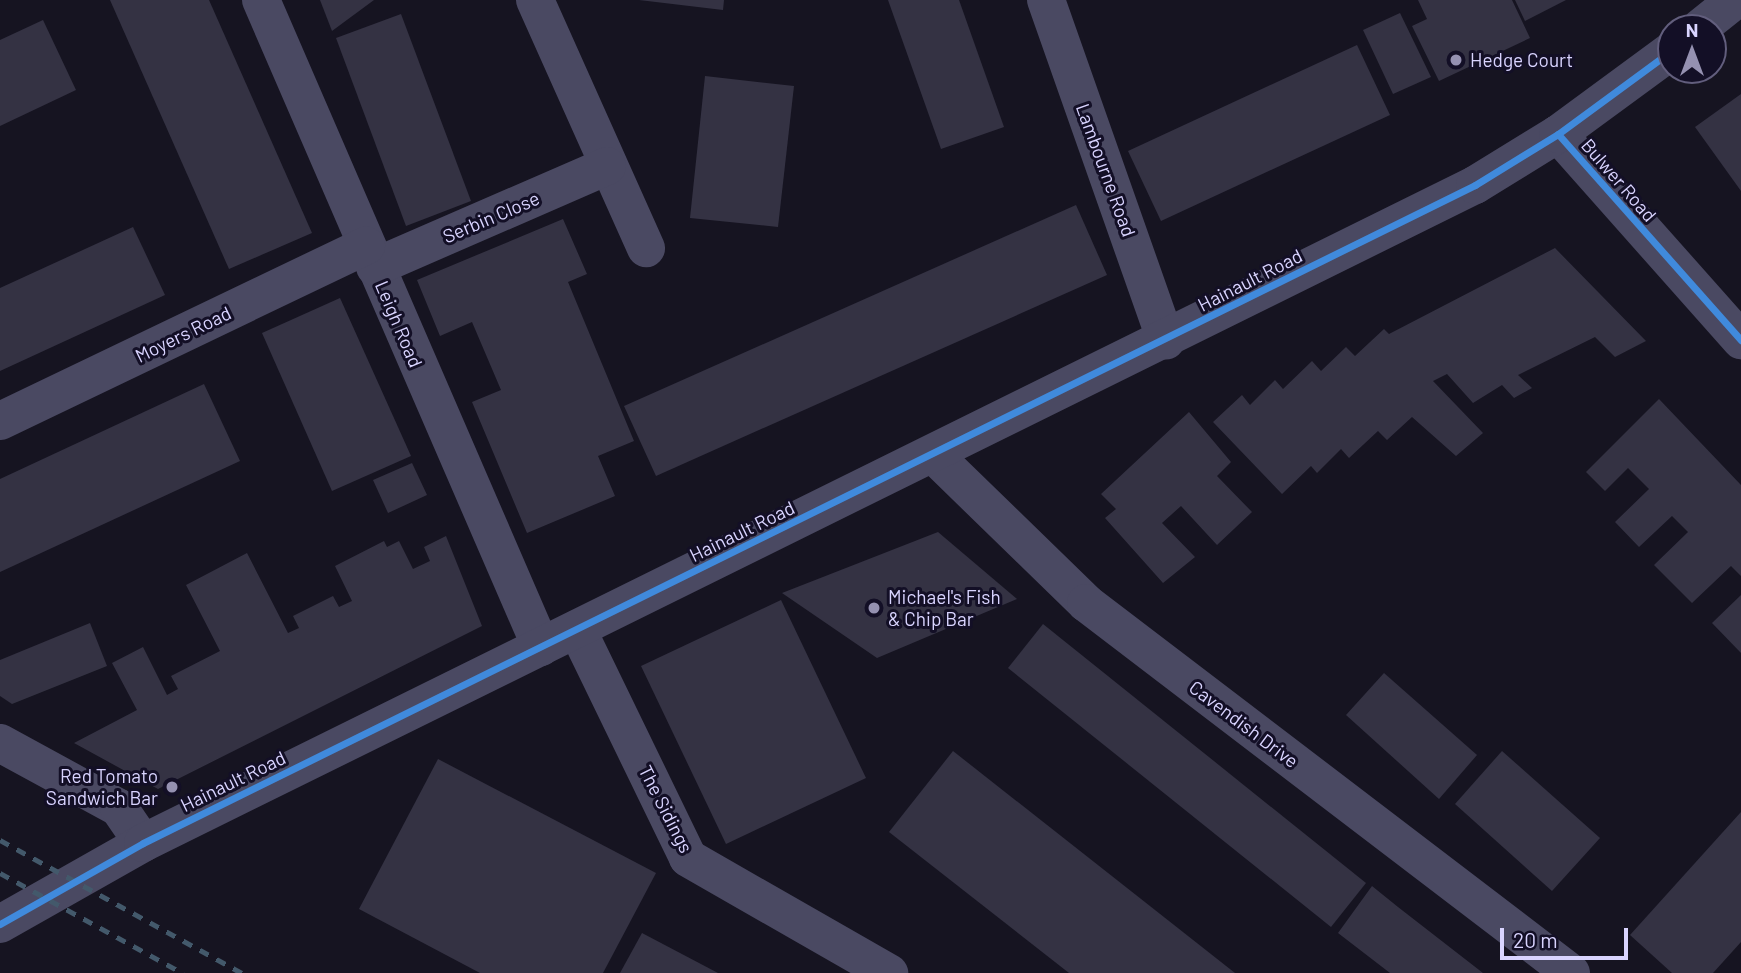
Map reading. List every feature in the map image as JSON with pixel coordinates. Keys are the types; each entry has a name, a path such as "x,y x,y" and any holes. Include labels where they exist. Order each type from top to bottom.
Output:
{"street":[{"name":"Leigh Road","path":"261,0 541,647"},
{"path":"535,0 639,234"},
{"name":"Lambourne Road","path":"1046,0 1166,340"},
{"path":"1718,14 1735,0"},
{"name":"Hainault Road","path":"0,924 143,843 934,456 1475,185 1559,134 1657,61"},
{"name":"Bulwer Road","path":"1559,134 1741,340"},
{"name":"Serbin Close","path":"370,257 607,166"},
{"name":"Moyers Road","path":"0,421 370,257"},
{"name":"Cavendish Drive","path":"934,456 1086,603 1571,973"},
{"name":"The Sidings","path":"577,629 688,858 889,973"},
{"path":"0,743 119,808 143,843"}],"building":[{"path":"110,0 209,0 312,233 229,269"},
{"path":"320,0 374,0 332,31"},
{"path":"639,0 724,0 723,10"},
{"path":"888,0 959,0 1004,127 941,149"},
{"name":"Hedge Court","path":"1418,0 1512,0 1530,38 1439,81 1412,26 1427,19"},
{"path":"1515,0 1566,0 1525,21"},
{"path":"1400,13 1431,77 1393,94 1363,30"},
{"path":"401,14 471,201 406,226 336,38"},
{"path":"43,20 76,90 0,126 0,40"},
{"path":"1357,45 1390,115 1161,221 1128,151"},
{"path":"705,76 794,86 778,227 690,218"},
{"path":"1741,94 1741,191 1695,127"},
{"path":"1076,205 1107,275 656,476 624,406"},
{"path":"563,219 587,274 568,282 634,441 598,456 615,496 527,533 472,402 501,390 472,322 440,336 417,280"},
{"path":"133,227 165,295 0,371 0,288"},
{"path":"1555,248 1646,341 1615,357 1595,337 1518,375 1532,388 1514,398 1502,385 1473,403 1447,374 1433,381 1483,433 1456,456 1412,417 1387,440 1378,431 1349,458 1341,449 1317,473 1311,466 1282,494 1213,422 1242,395 1250,405 1275,380 1283,389 1312,361 1321,371 1346,347 1355,356 1384,329 1389,334"},
{"path":"340,298 411,456 332,491 262,333"},
{"path":"204,384 240,461 0,572 0,479"},
{"path":"1659,399 1741,485 1741,576 1731,566 1692,603 1654,565 1688,532 1672,516 1639,547 1615,522 1649,489 1628,468 1605,491 1586,472"},
{"path":"1189,412 1231,462 1217,476 1252,512 1217,545 1181,506 1162,523 1195,557 1163,583 1105,518 1116,509 1101,494"},
{"path":"412,463 427,495 388,513 373,480"},
{"path":"938,532 1017,599 877,658 782,593"},
{"path":"446,536 482,626 158,789 74,743 137,710 112,663 143,647 167,695 178,689 171,676 220,651 186,585 247,553 288,633 299,628 293,616 333,596 339,607 352,601 335,566 384,541 387,547 399,541 413,569 430,561 424,547"},
{"path":"1741,595 1741,653 1712,623"},
{"path":"781,600 866,778 726,844 641,666"},
{"path":"90,623 107,666 12,704 0,696 0,660"},
{"path":"1043,624 1366,883 1331,927 1008,668"},
{"path":"1384,673 1477,755 1439,799 1346,715"},
{"path":"953,751 1235,973 1069,973 889,832"},
{"path":"1502,751 1600,838 1552,891 1455,804"},
{"path":"438,759 656,873 603,973 480,973 359,909"},
{"path":"1741,812 1741,942 1713,973 1672,973 1630,935"},
{"path":"1372,886 1483,973 1390,973 1338,933"},
{"path":"642,933 718,973 620,973"}],"railway":[{"path":"0,840 242,973"},
{"path":"0,873 183,973"}],"cycle path":[{"path":"0,924 143,843 1475,185 1558,134 1657,61"},
{"path":"1558,134 1741,340"}],"place":[{"name":"Hedge Court","path":"1456,60"},
{"name":"Michael's Fish & Chip Bar","path":"874,608"},
{"name":"Red Tomato Sandwich Bar","path":"172,787"}]}
